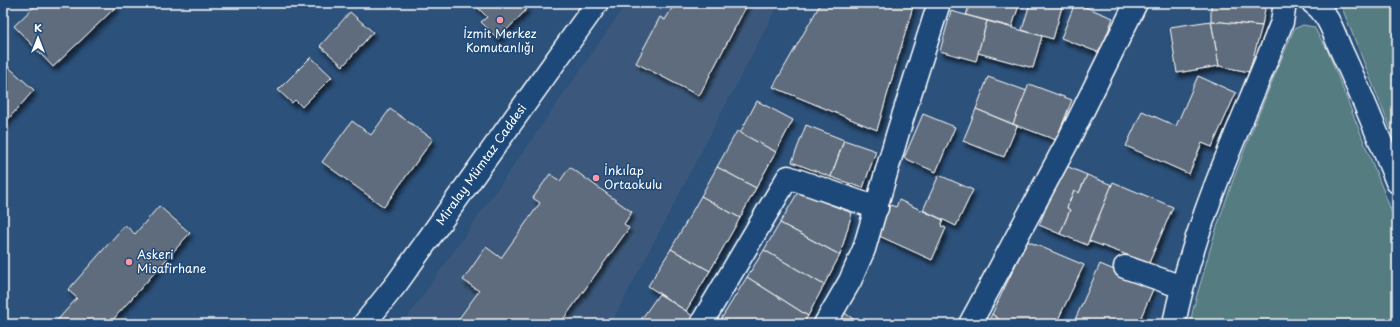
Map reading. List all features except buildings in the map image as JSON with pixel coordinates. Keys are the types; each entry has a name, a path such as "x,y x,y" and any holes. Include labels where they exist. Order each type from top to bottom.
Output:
{"street":[{"name":"Miralay Mümtaz Caddesi","path":"364,324 401,277 597,3"},
{"path":"825,324 850,281 864,249 938,3"},
{"path":"970,324 1067,143 1136,3"},
{"path":"1174,324 1182,287 1203,216 1282,22 1285,3"},
{"path":"1313,3 1328,21 1397,182"},
{"path":"701,324 788,177 877,208"},
{"path":"1125,267 1182,287"}],"shaded area":[{"name":"İnkılap Ortaokulu","path":"627,3 779,3 611,324 403,324"}],"green space":[{"path":"1340,3 1397,3 1397,145"},
{"path":"1303,25 1314,27 1327,49 1397,225 1397,324 1190,324 1194,304 1233,179 1294,29"}],"place":[{"name":"İzmit Merkez Komutanlığı","path":"500,20"},
{"name":"İnkılap Ortaokulu","path":"596,178"},
{"name":"Askeri Misafirhane","path":"129,262"}]}
